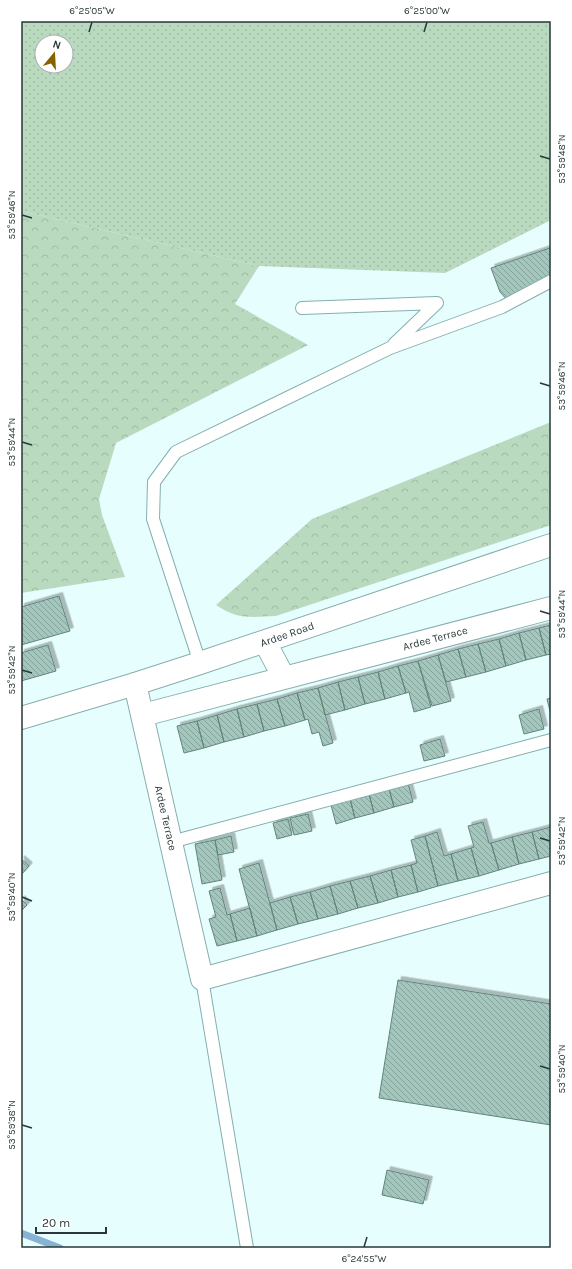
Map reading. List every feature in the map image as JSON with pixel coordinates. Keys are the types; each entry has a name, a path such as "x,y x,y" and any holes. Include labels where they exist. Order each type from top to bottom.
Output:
{"street":[{"name":"Ardee Road","path":"21,718 135,684 265,642 551,545"},
{"name":"Ardee Terrace","path":"202,979 143,715 551,608"},
{"path":"265,642 284,678"},
{"path":"135,684 143,715"},
{"path":"202,979 551,883"}],"lane":[{"path":"200,663 154,519 154,482 176,452 390,348 502,307 551,281"},
{"path":"302,308 437,303 390,348"},
{"path":"171,842 551,740"},
{"path":"202,979 246,1248"}],"green space":[{"path":"21,21 551,21 551,220 445,273 259,266 21,211"},
{"path":"21,211 259,266 235,304 308,345 116,443 99,499 102,515 125,577 21,593"},
{"path":"551,422 551,525 276,616 251,617 238,615 224,610 216,605 312,519"}],"building":[{"path":"550,248 551,275 509,302 500,292 491,268"},
{"path":"59,596 70,631 21,645 21,607"},
{"path":"551,625 551,654 546,655 539,628"},
{"path":"539,628 546,655 526,660 519,633"},
{"path":"519,633 526,660 506,666 499,639"},
{"path":"499,639 506,666 486,672 478,644"},
{"path":"478,644 486,672 466,677 458,649"},
{"path":"48,645 56,671 21,681 21,653"},
{"path":"458,649 466,677 446,682 438,655"},
{"path":"438,655 451,701 432,706 418,661"},
{"path":"418,661 431,707 414,712 409,692 406,693 398,666"},
{"path":"398,666 406,693 385,699 378,672"},
{"path":"378,672 385,699 365,704 358,677"},
{"path":"358,677 365,704 345,710 338,682"},
{"path":"338,682 345,710 325,715 318,688"},
{"path":"318,688 333,743 323,746 319,732 312,734 308,719 305,720 297,693"},
{"path":"297,693 305,720 285,726 277,699"},
{"path":"551,698 551,715 547,699"},
{"path":"277,699 285,726 264,731 257,704"},
{"path":"257,704 264,731 244,737 237,709"},
{"path":"237,709 244,737 224,742 217,715"},
{"path":"539,709 544,729 524,734 519,715"},
{"path":"217,715 224,742 204,748 197,721"},
{"path":"197,721 204,748 184,753 177,726"},
{"path":"440,739 445,756 424,761 420,745"},
{"path":"408,783 413,802 394,807 389,789"},
{"path":"389,789 394,807 374,813 369,794"},
{"path":"369,794 374,813 355,818 350,799"},
{"path":"350,799 355,818 336,824 331,805"},
{"path":"308,814 312,831 294,835 290,818"},
{"path":"288,819 292,835 277,839 273,823"},
{"path":"483,822 499,870 479,876 471,848 474,847 468,826"},
{"path":"551,827 551,856 539,859 532,832"},
{"path":"437,832 444,856 451,854 458,881 438,886 425,836"},
{"path":"532,832 539,859 519,864 512,837"},
{"path":"231,836 234,852 218,855 215,840"},
{"path":"425,836 438,886 418,892 411,865 417,863 411,840"},
{"path":"512,837 519,864 499,870 491,843"},
{"path":"215,840 222,880 202,884 195,844"},
{"path":"471,848 479,876 458,881 451,854"},
{"path":"21,859 29,866 21,875"},
{"path":"259,863 277,930 257,936 239,869"},
{"path":"411,865 418,892 398,897 391,870"},
{"path":"391,870 398,897 378,903 370,876"},
{"path":"370,876 378,903 358,908 350,881"},
{"path":"350,881 358,908 338,914 330,886"},
{"path":"330,886 338,914 318,919 310,892"},
{"path":"220,888 227,915 230,914 237,941 217,946 209,919 216,917 209,891"},
{"path":"310,892 318,919 298,924 290,897"},
{"path":"290,897 298,924 277,930 270,903"},
{"path":"21,899 27,905 21,911"},
{"path":"250,908 257,936 237,941 230,914"},
{"path":"398,980 551,1004 551,1125 379,1098"},
{"path":"387,1170 429,1180 423,1204 382,1195"}],"waterway":[{"path":"21,1233 60,1248"}]}
